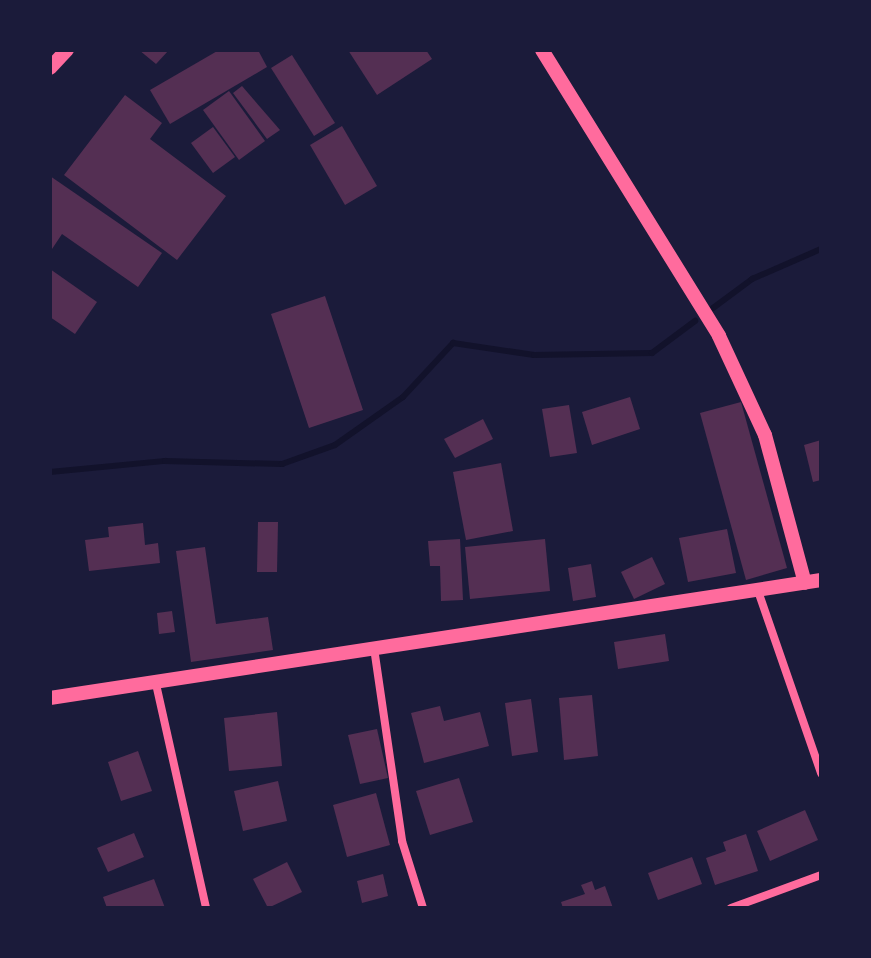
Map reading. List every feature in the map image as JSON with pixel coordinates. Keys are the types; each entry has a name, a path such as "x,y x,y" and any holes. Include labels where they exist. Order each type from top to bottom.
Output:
{"street":[{"path":"50,68 67,50"},
{"path":"542,50 719,336 765,435 805,583"},
{"path":"50,698 821,580"},
{"path":"758,591 821,773"},
{"path":"374,648 402,841 423,908"},
{"path":"156,684 206,908"},
{"path":"731,908 821,875"}],"building":[{"path":"139,50 169,50 156,64"},
{"path":"219,50 258,50 267,67 170,124 150,90"},
{"path":"348,50 426,50 432,59 377,95"},
{"path":"292,55 335,123 314,136 271,68"},
{"path":"242,86 280,130 267,139 233,93"},
{"path":"229,91 265,141 239,160 203,110"},
{"path":"125,95 162,123 150,139 226,196 177,260 64,175"},
{"path":"342,126 377,186 345,205 310,145"},
{"path":"213,127 235,157 213,173 191,143"},
{"path":"50,176 162,253 138,287 62,234 50,252"},
{"path":"50,269 97,302 75,334 50,317"},
{"path":"325,296 363,410 309,428 271,314"},
{"path":"630,397 640,429 592,445 582,412"},
{"path":"741,402 787,568 746,580 700,413"},
{"path":"569,405 577,453 550,457 542,409"},
{"path":"483,419 493,439 455,458 444,439"},
{"path":"821,440 821,480 813,482 804,445"},
{"path":"501,463 513,531 466,540 453,472"},
{"path":"258,522 278,522 277,572 257,572"},
{"path":"143,523 145,545 158,543 160,563 89,571 85,540 109,537 108,527"},
{"path":"727,529 736,573 688,582 679,538"},
{"path":"460,539 463,600 441,601 440,566 430,566 428,541"},
{"path":"545,539 550,591 470,599 465,547"},
{"path":"205,547 216,624 268,617 273,650 191,662 176,551"},
{"path":"652,557 665,584 634,599 621,572"},
{"path":"591,564 596,597 573,601 568,568"},
{"path":"172,611 175,632 159,634 157,613"},
{"path":"665,634 669,661 618,669 614,642"},
{"path":"592,695 598,756 564,760 559,698"},
{"path":"531,699 538,752 512,756 505,703"},
{"path":"440,706 444,721 480,712 489,746 424,763 411,713"},
{"path":"277,712 282,766 229,771 224,718"},
{"path":"377,729 388,778 360,784 348,735"},
{"path":"138,751 152,791 121,801 108,762"},
{"path":"459,778 473,822 430,835 416,791"},
{"path":"278,781 287,821 243,831 234,791"},
{"path":"376,793 390,845 347,857 333,805"},
{"path":"805,810 818,840 770,861 757,831"},
{"path":"134,833 144,857 108,872 97,848"},
{"path":"746,834 758,871 715,885 706,858 726,851 723,842"},
{"path":"692,857 702,884 658,900 648,873"},
{"path":"287,862 302,892 268,908 253,879"},
{"path":"383,874 388,896 362,903 357,881"},
{"path":"154,879 165,908 107,908 103,897"},
{"path":"592,881 595,890 605,886 613,908 563,908 561,902 585,894 581,885"}],"waterway":[{"path":"713,308 752,279 821,249"},
{"path":"50,472 165,461 282,464 335,445 403,397 453,343 534,355 652,353 695,321"}]}
